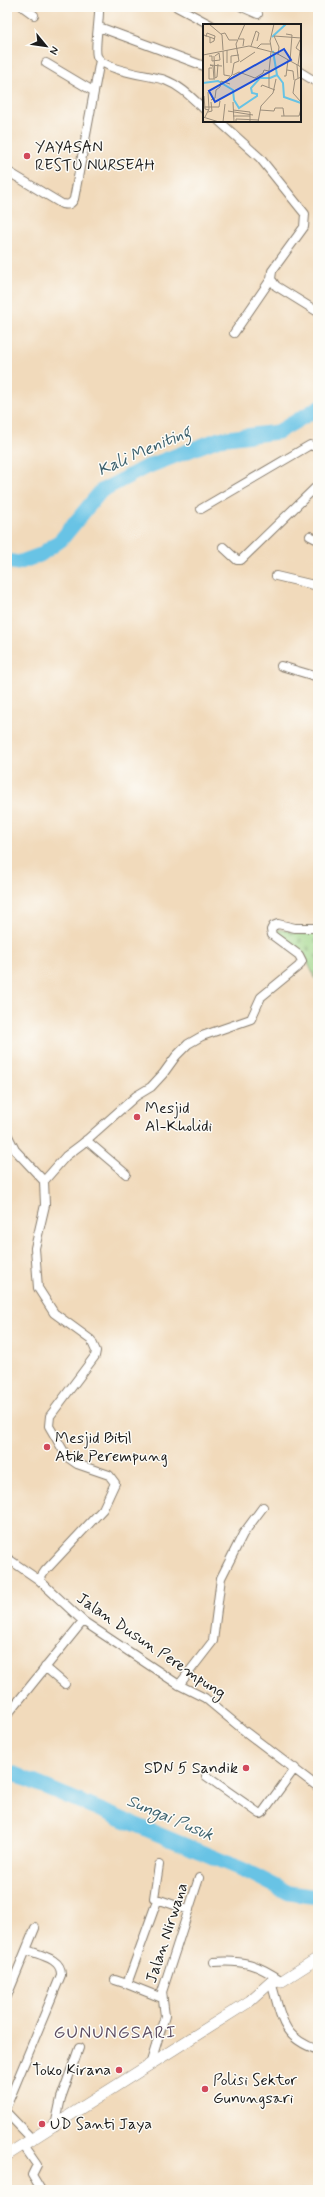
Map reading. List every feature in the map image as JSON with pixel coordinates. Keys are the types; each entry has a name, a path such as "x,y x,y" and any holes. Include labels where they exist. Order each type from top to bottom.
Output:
{"main road":[{"path":"7,2155 150,2066 250,2001 271,1982 282,1981 318,1958"}],"street":[{"path":"23,7 34,15"},
{"path":"99,7 99,27 96,50 100,60 110,67 173,84 203,108"},
{"path":"177,7 209,24"},
{"path":"242,7 258,14"},
{"path":"99,27 203,66"},
{"path":"7,171 62,204 72,204 100,60"},
{"path":"46,64 93,91"},
{"path":"301,73 318,83"},
{"path":"220,122 260,158 305,214 304,227 272,271 271,279 234,332"},
{"path":"271,279 276,286 317,310"},
{"path":"201,509 310,445 318,448"},
{"path":"223,546 237,560 241,560 318,485"},
{"path":"310,536 318,540"},
{"path":"276,576 318,586"},
{"path":"281,666 318,677"},
{"path":"39,1580 45,1571 103,1510 115,1484 111,1476 70,1460 48,1424 50,1416 95,1356 96,1351 91,1340 54,1313 38,1288 35,1248 45,1205 44,1181 56,1164 136,1096 151,1087 176,1056 188,1044 202,1036 251,1019 261,997 301,964 300,956 272,935 270,930 273,926 278,924 295,928 318,928"},
{"path":"8,1136 15,1150 44,1181"},
{"path":"86,1140 126,1174"},
{"path":"180,1685 213,1642 221,1578 243,1534 263,1507"},
{"name":"Jalan Dusun Perempung","path":"7,1558 39,1580 83,1621 180,1685 205,1698 247,1733 318,1787"},
{"path":"7,1715 83,1621"},
{"path":"45,1667 65,1684"},
{"path":"206,1776 260,1814 295,1768"},
{"path":"127,1984 156,1900 154,1897 159,1865"},
{"name":"Jalan Nirwana","path":"150,2066 164,2020 165,2012 162,1998 199,1878"},
{"path":"156,1900 189,1910"},
{"path":"7,1996 9,1984 27,1950 34,1928"},
{"path":"7,2105 61,1975 60,1967 56,1962 27,1950"},
{"path":"214,1962 232,1961 248,1963 264,1969 282,1981"},
{"path":"115,1980 162,1998"},
{"path":"271,1982 289,2034 299,2043 318,2050"},
{"path":"55,2126 61,2098 79,2048"},
{"path":"7,2113 27,2142 37,2165 32,2175 41,2190"}],"green space":[{"path":"276,929 307,934 318,932 318,984 304,955 276,935 274,931"}],"waterway":[{"name":"Kali Meniting","path":"7,561 18,563 40,555 61,540 101,491 144,468 219,439 278,432 318,408"},
{"name":"Sungai Pusuk","path":"7,1771 244,1870 289,1893 318,1897"}],"place":[{"name":"YAYASAN RESTU NURSEAH","path":"27,156"},
{"name":"Mesjid Al-Kholidi","path":"137,1117"},
{"name":"Mesjid Bitil Atik Perempung","path":"47,1447"},
{"name":"SDN 5 Sandik","path":"246,1768"},
{"name":"Toko Kirana","path":"119,2070"},
{"name":"Polisi Sektor Gunungsari","path":"205,2089"},
{"name":"UD Santi Jaya","path":"42,2124"}],"district":[{"name":"GUNUNGSARI","path":"115,2033"}]}
